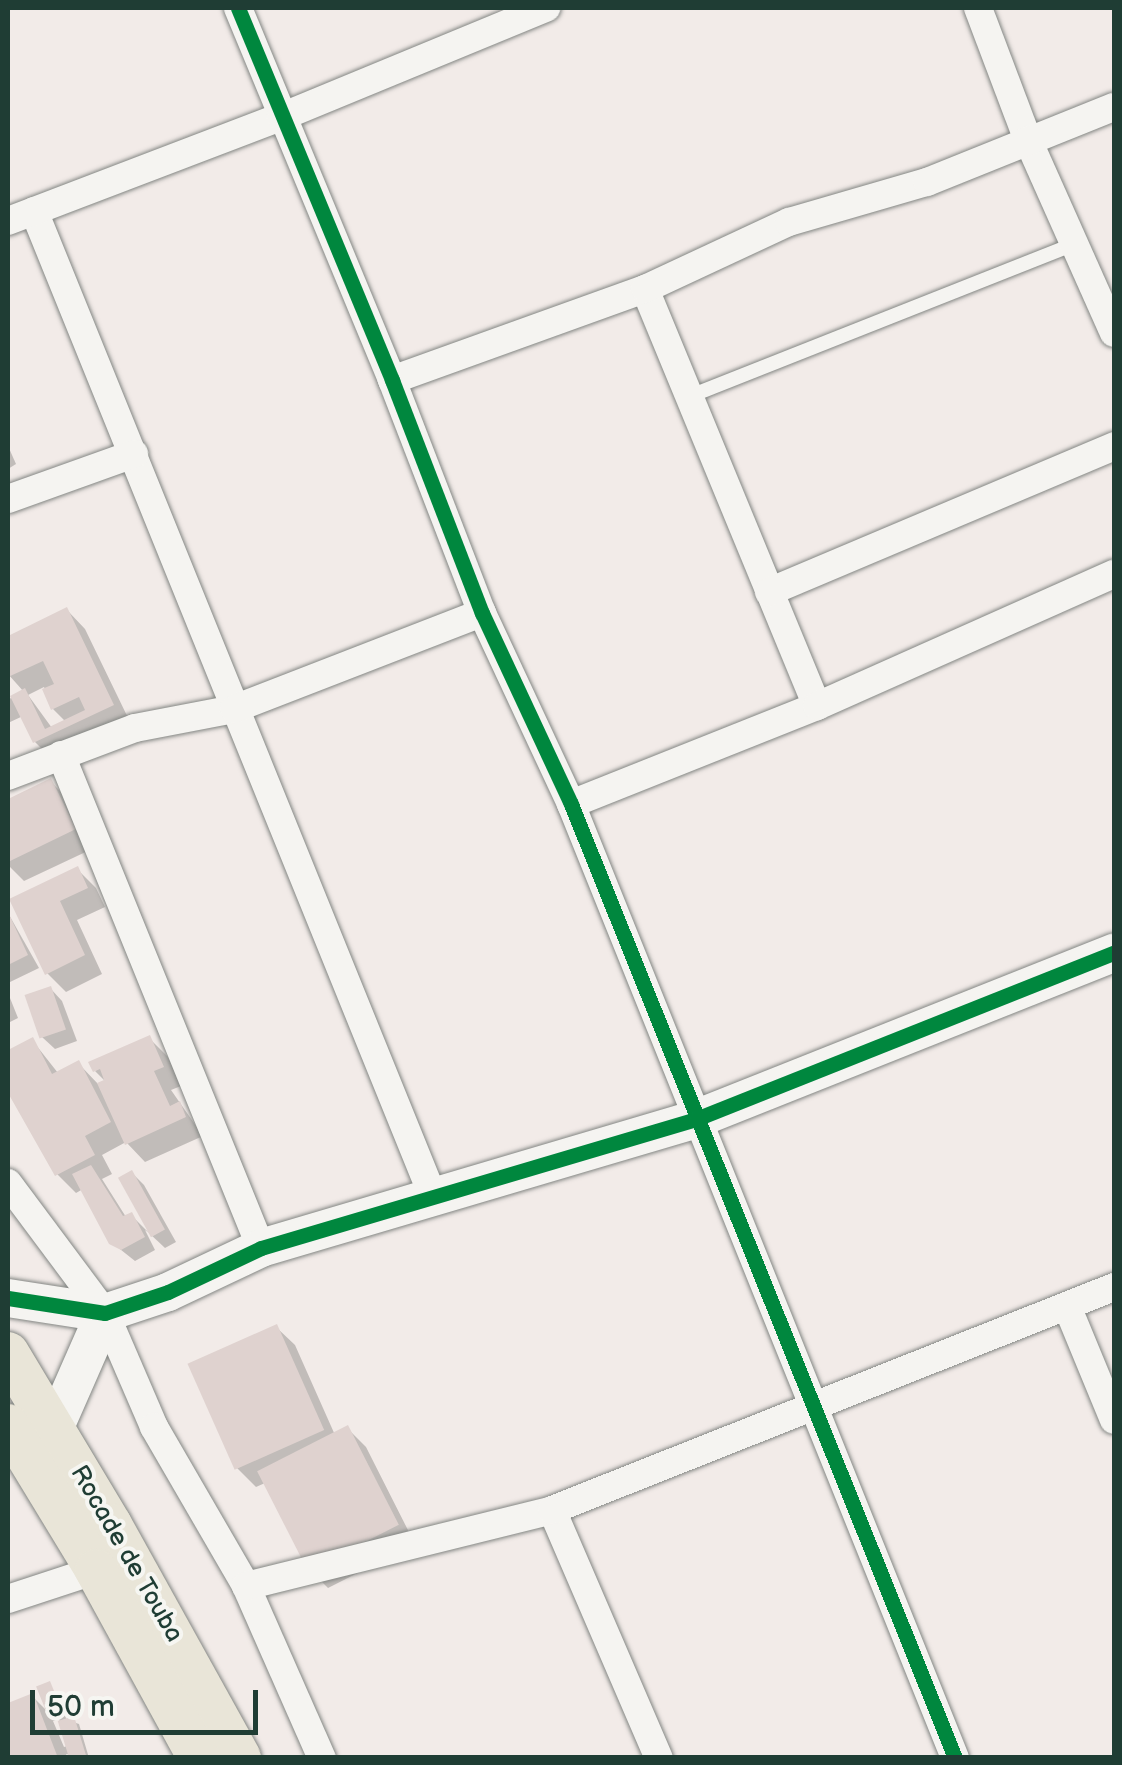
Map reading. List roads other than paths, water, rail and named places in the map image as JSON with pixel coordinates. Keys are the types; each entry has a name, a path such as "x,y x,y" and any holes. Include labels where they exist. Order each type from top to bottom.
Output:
{"main road":[{"name":"Rocade de Touba","path":"8,1353 240,1758"},
{"name":"Rocade de Touba","path":"8,1425 96,1570 199,1758"}],"street":[{"path":"238,8 392,380 482,613 572,804 955,1758"},
{"path":"434,1199 134,454 20,216 281,117 490,18 546,8"},
{"path":"978,8 1028,140 1114,333"},
{"path":"392,380 645,289 790,222 927,182 1114,107"},
{"path":"645,289 817,706"},
{"path":"769,592 1114,446"},
{"path":"8,500 134,454"},
{"path":"572,804 817,706 1114,574"},
{"path":"8,776 135,728 234,709 482,613"},
{"path":"61,755 260,1248"},
{"path":"8,1298 105,1313 168,1292 260,1248 696,1119 1114,953"},
{"path":"8,1183 105,1313 154,1427 246,1586 322,1758"},
{"path":"246,1586 552,1510 1114,1287"},
{"path":"1067,1306 1114,1420"},
{"path":"54,1429 105,1313"},
{"path":"552,1510 659,1758"},
{"path":"8,1599 96,1570"}],"lane":[{"path":"688,398 1076,244"}]}
